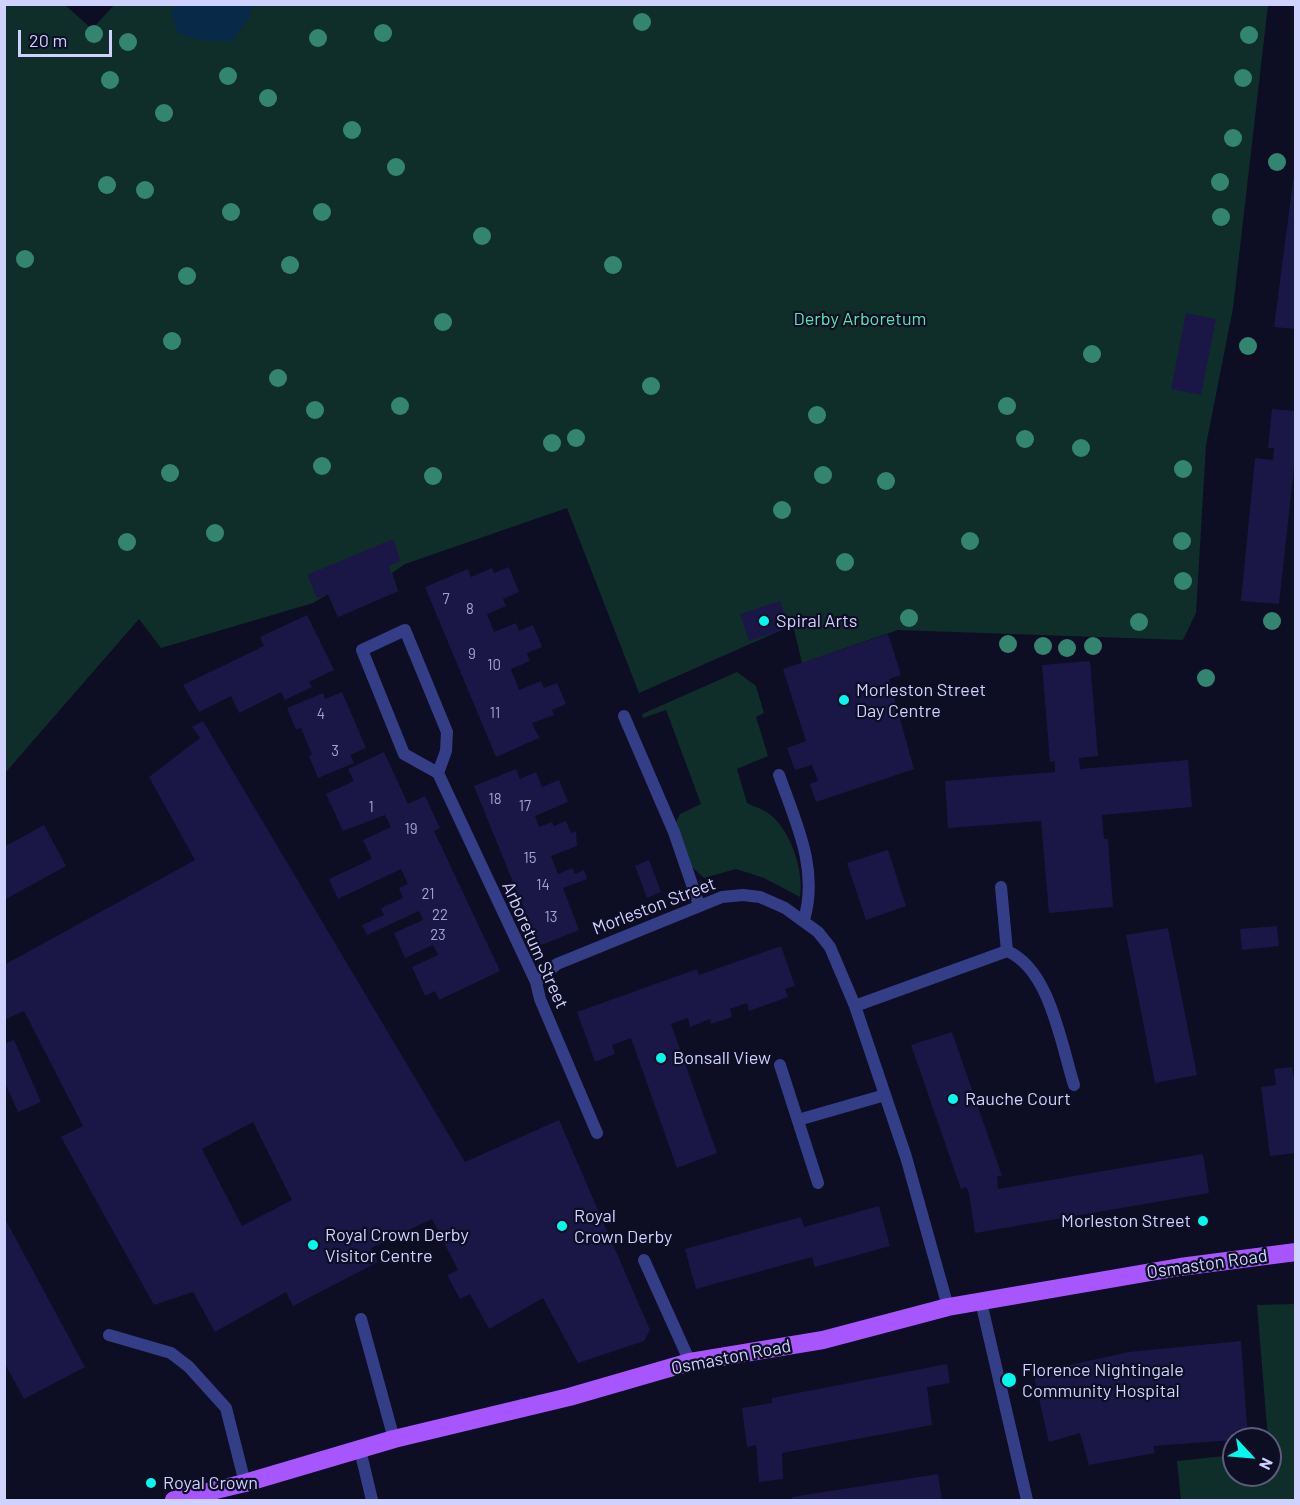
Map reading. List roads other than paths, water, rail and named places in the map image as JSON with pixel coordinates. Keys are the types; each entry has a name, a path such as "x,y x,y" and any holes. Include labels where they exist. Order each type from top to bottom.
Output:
{"main road":[{"name":"Osmaston Road","path":"174,1500 245,1483 394,1439 569,1397 690,1362 823,1340 948,1307 1180,1267 1296,1252"}],"street":[{"path":"405,630 447,732 446,751 438,773 404,754 362,650 405,630"},
{"path":"624,716 674,832 699,905"},
{"name":"Arboretum Street","path":"438,773 536,982 540,999 597,1133"},
{"path":"779,774 805,848 811,877 810,900 804,920"},
{"path":"1001,887 1007,951"},
{"name":"Morleston Street","path":"536,982 558,964 722,897 743,895 760,897 804,920 830,947 855,1006 906,1157 948,1307"},
{"path":"855,1006 1007,951 1020,956 1042,984 1074,1085"},
{"path":"780,1065 818,1183"},
{"path":"798,1120 885,1095"},
{"path":"644,1260 690,1362"},
{"path":"981,1302 1028,1500"},
{"path":"361,1319 394,1439"},
{"path":"109,1335 171,1353 189,1367 226,1408 245,1483"},
{"path":"360,1450 372,1500"}],"water":[{"path":"175,4 253,5 249,18 232,41 204,41 178,33 171,12"}],"place":[{"name":"Spiral Arts","path":"764,621"},
{"name":"Morleston Street Day Centre","path":"844,700"},
{"name":"Bonsall View","path":"661,1058"},
{"name":"Rauche Court","path":"953,1099"},
{"name":"Morleston Street","path":"1203,1221"},
{"name":"Royal Crown Derby","path":"562,1226"},
{"name":"Royal Crown Derby Visitor Centre","path":"313,1245"},
{"name":"Florence Nightingale Community Hospital","path":"1009,1380"},
{"name":"Royal Crown","path":"151,1483"}],"park label":[{"name":"Derby Arboretum","path":"860,319"}]}
